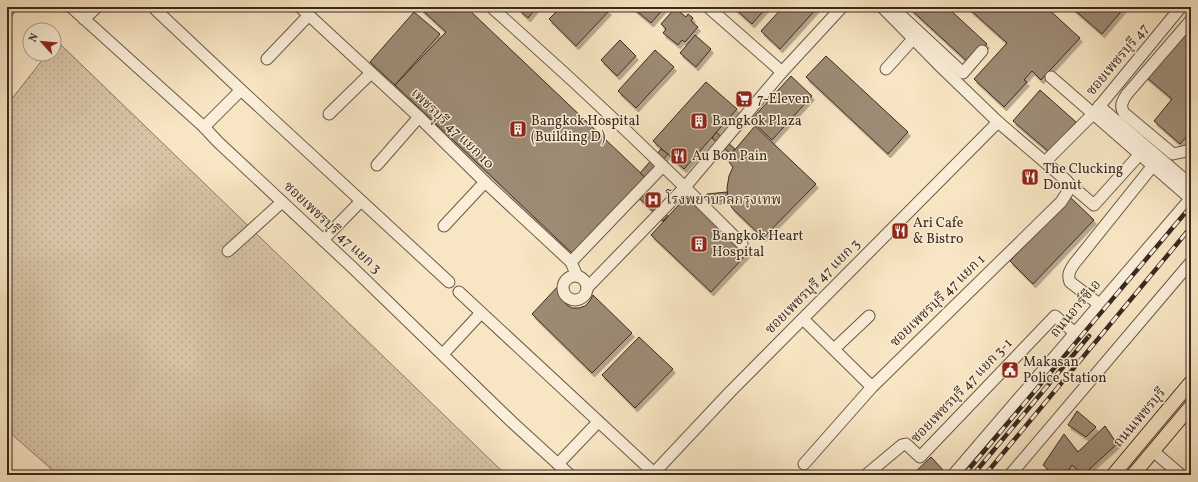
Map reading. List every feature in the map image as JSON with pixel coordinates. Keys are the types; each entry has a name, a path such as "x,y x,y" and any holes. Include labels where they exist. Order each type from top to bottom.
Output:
{"main road":[{"name":"ถนนเพชรบุรี","path":"1114,475 1191,382"},
{"path":"1134,475 1191,406"}],"street":[{"path":"7,12 11,7"},
{"name":"ซอยเพชรบุรี 47 แยก 3","path":"71,7 204,127 218,142 443,354 512,422 570,475"},
{"path":"84,19 97,7"},
{"name":"เพชรบุุรี 47 แยก 10","path":"300,7 419,117 485,182 571,262 577,276"},
{"path":"491,7 530,41 663,166 742,244"},
{"path":"708,7 782,72"},
{"path":"587,288 584,280 577,276 570,277 564,282 562,290 566,297 574,301 585,295 587,288 685,187 782,72 842,7"},
{"path":"882,7 918,39 963,73 982,51"},
{"path":"892,7 938,64 998,122 1094,205 1140,154"},
{"name":"ซอยเพชรบุรี 47","path":"1045,162 1096,110 1182,7"},
{"path":"156,10 240,90 449,282"},
{"path":"267,58 309,15"},
{"path":"1191,20 1127,94 1123,100 1122,106 1124,113 1173,154 1191,150"},
{"path":"886,70 918,39"},
{"path":"329,114 371,73"},
{"path":"1051,77 1096,110 1156,162 1191,185"},
{"path":"204,127 240,90"},
{"name":"ซอยเพชรบุรี 47","path":"1096,110 1140,154 1156,162 1191,199"},
{"path":"377,165 419,117"},
{"name":"ซอยเพชรบุรี 47 แยก 3","path":"653,474 730,392 998,122"},
{"path":"1099,304 1070,282 1068,277 1070,272 1074,264 1156,162"},
{"path":"571,262 663,166"},
{"path":"444,226 485,182"},
{"name":"ซอยเพชรบุรี 47 แยก 1","path":"804,464 872,387 1061,202 1068,191 1067,182"},
{"name":"ถนนอาร์ซีเอ","path":"953,475 1191,199"},
{"path":"323,240 361,201"},
{"path":"228,251 282,202"},
{"path":"1010,475 1191,262"},
{"path":"459,292 653,474"},
{"path":"443,354 481,313"},
{"path":"834,349 868,316"},
{"name":"ซอยเพชรบุรี 47 แยก 3-1","path":"866,475 902,445 906,444 920,457 1056,316 1074,334"},
{"path":"803,319 872,387"},
{"path":"558,464 598,422"},
{"path":"1153,451 1181,475"}],"shaded area":[{"path":"62,46 506,475 58,475 7,430 7,105 41,62 62,62"}],"building":[{"name":"Bangkok Hospital (Building D)","path":"422,7 466,7 646,178 574,255 395,85 446,32 421,9"},
{"path":"522,7 537,7 528,18 519,10"},
{"path":"561,7 604,7 609,11 576,46 549,19"},
{"path":"635,7 665,7 651,23 634,9"},
{"path":"733,7 767,7 752,24"},
{"path":"783,7 818,7 780,49 761,31"},
{"path":"908,7 947,7 987,44 969,63"},
{"path":"967,7 1046,7 1080,38 1041,80 1032,71 1024,80 1027,82 1004,107 974,79 1007,43"},
{"path":"1071,7 1125,7 1102,34"},
{"path":"675,8 686,17 688,14 693,18 691,21 698,27 685,42 682,40 678,45 663,33 666,29 661,24"},
{"path":"414,12 440,34 395,85 370,62"},
{"path":"1191,22 1191,132 1180,144 1154,121 1172,99 1145,76"},
{"path":"695,35 711,49 696,67 680,53"},
{"path":"620,40 636,56 617,76 601,60"},
{"path":"655,50 674,67 636,108 618,91"},
{"path":"826,56 908,132 888,154 806,77"},
{"path":"791,76 812,96 772,140 751,120"},
{"name":"Bangkok Plaza","path":"706,82 737,109 684,169 653,141"},
{"path":"1040,90 1076,122 1049,152 1013,121"},
{"path":"755,126 816,184 763,238 732,208 728,199 727,188 729,176 733,167 727,159"},
{"path":"716,132 735,149 731,154 712,138"},
{"path":"661,149 668,154 646,178 640,173"},
{"path":"638,187 668,216 663,221 633,192"},
{"path":"727,192 728,199 711,201 701,210 696,205 707,194"},
{"name":"Bangkok Heart Hospital","path":"687,196 747,254 711,292 651,235"},
{"path":"1071,198 1094,220 1033,284 1010,261"},
{"path":"560,284 560,294 562,300 567,305 572,308 585,306 593,295 632,333 592,373 532,314"},
{"path":"639,337 673,369 635,408 602,375"},
{"path":"1077,411 1096,427 1086,437 1068,425"},
{"path":"1105,426 1117,444 1083,475 1072,465 1065,475 1054,475 1043,465 1064,434 1078,452"},
{"path":"931,457 944,471 939,475 912,475"}],"railway":[{"path":"964,475 1191,206"},
{"path":"985,475 1191,227"},
{"path":"973,475 1089,336"}],"place":[{"name":"7-Eleven","path":"744,99"},
{"name":"Bangkok Plaza","path":"699,121"},
{"name":"Bangkok Hospital (Building D)","path":"518,129"},
{"name":"Au Bon Pain","path":"679,156"},
{"name":"The Clucking Donut","path":"1030,177"},
{"name":"โรงพยาบาลกรุงเทพ","path":"653,200"},
{"name":"Ari Cafe & Bistro","path":"900,231"},
{"name":"Bangkok Heart Hospital","path":"699,244"},
{"name":"Makasan Police Station","path":"1010,370"}]}
